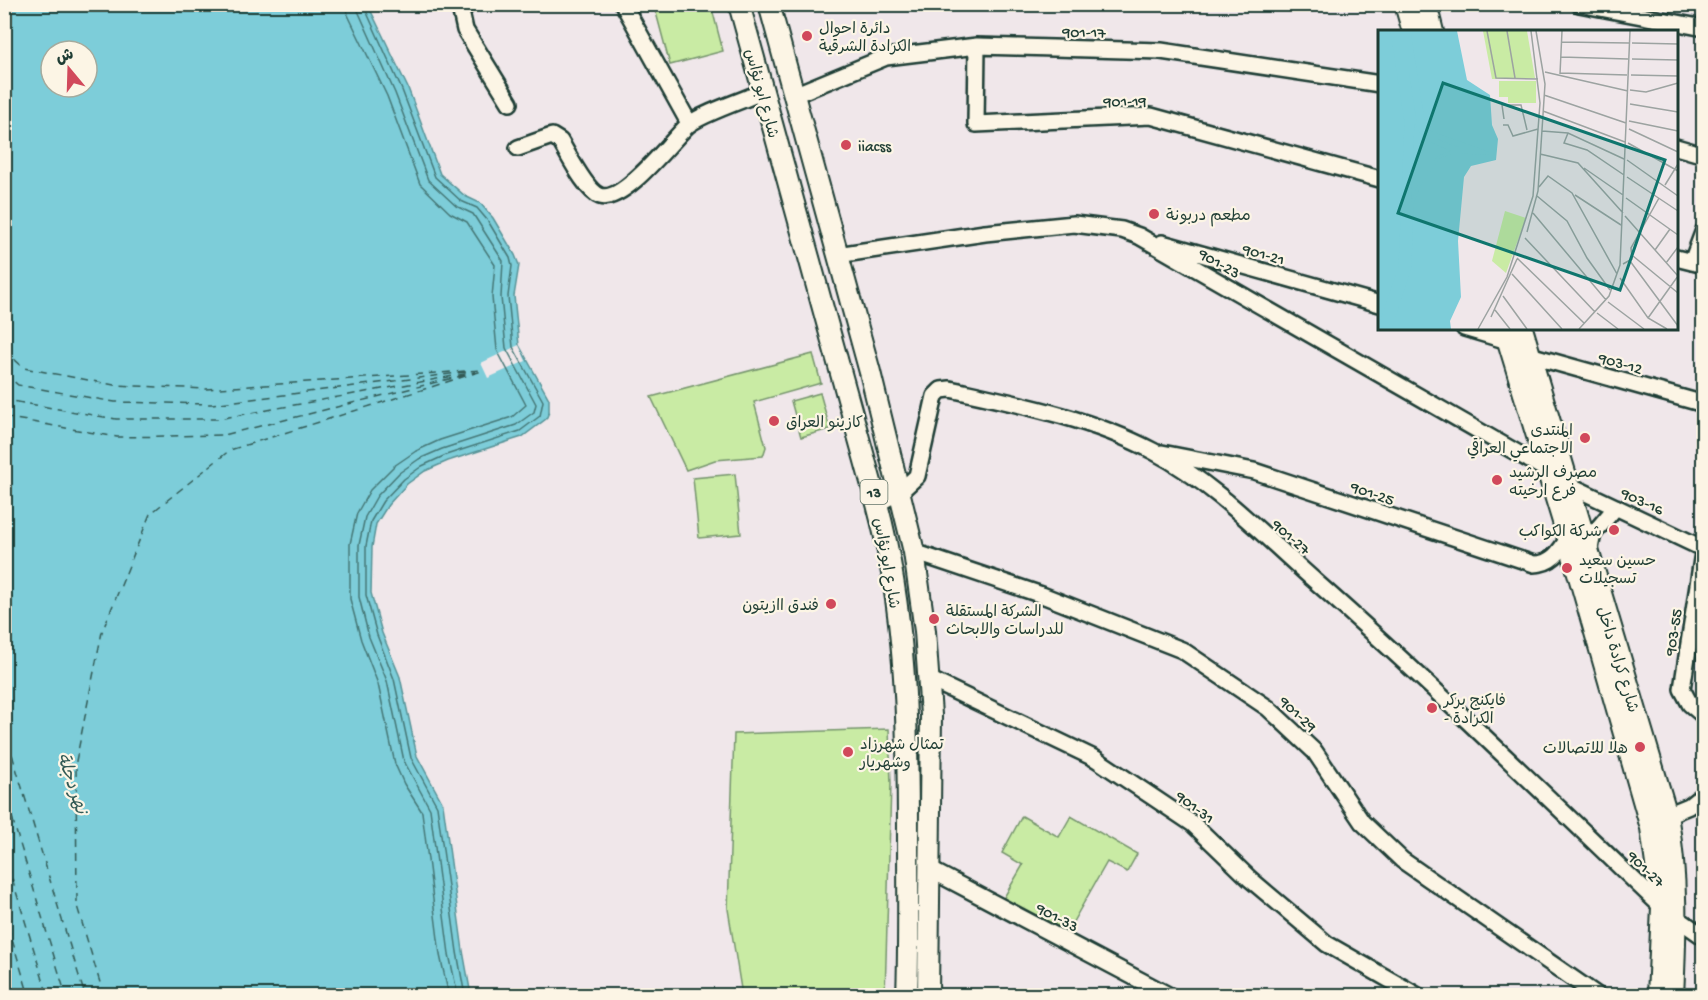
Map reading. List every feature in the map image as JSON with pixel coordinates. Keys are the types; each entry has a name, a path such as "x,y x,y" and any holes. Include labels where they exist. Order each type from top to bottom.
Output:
{"main road":[{"name":"شارع ابو نؤاس","path":"740,4 762,92 877,504 894,582 904,678 908,758 907,996"},
{"name":"شارع ابو نؤاس","path":"770,4 901,491 914,552 929,680 928,996"},
{"path":"1405,4 1412,30"},
{"path":"1426,4 1432,30"},
{"name":"شارع كرادة داخل","path":"1511,333 1547,470 1651,828 1669,912 1673,996"},
{"name":"شارع كرادة داخل","path":"1511,333 1529,354 1667,815 1675,869 1658,996"}],"street":[{"path":"468,4 461,12 465,30 510,103"},
{"path":"623,4 689,123"},
{"path":"1579,4 1704,28"},
{"name":"901-17","path":"794,95 886,57 977,46 1161,51 1378,84"},
{"name":"901-19","path":"977,46 976,124 1151,116 1378,178"},
{"path":"518,148 552,136 560,141 589,187 599,196 606,197 625,189 689,123 762,92"},
{"path":"1678,147 1704,155"},
{"name":"901-23","path":"837,255 985,233 1074,224 1122,230 1139,236 1547,470"},
{"path":"1691,262 1704,230"},
{"name":"901-21","path":"1139,236 1378,303"},
{"path":"1483,330 1511,333"},
{"name":"903-12","path":"1529,354 1704,404"},
{"name":"901-27","path":"877,504 901,491 917,476 935,396 941,390 950,389 1037,409 1096,427 1153,451 1203,482 1397,653 1669,912 1704,937"},
{"name":"901-25","path":"1153,451 1254,471 1534,564 1548,562 1556,556 1568,538"},
{"name":"903-16","path":"1567,484 1703,548"},
{"path":"1588,556 1593,534 1616,507"},
{"name":"903-55","path":"1703,548 1682,689 1690,704 1704,716"},
{"name":"901-29","path":"914,552 1042,595 1182,650 1268,708 1307,745 1362,822 1402,860 1598,996"},
{"name":"901-31","path":"929,680 1096,759 1193,824 1250,879 1328,944 1418,996"},
{"path":"1667,815 1689,806 1704,794"},
{"name":"901-33","path":"929,869 1170,996"}],"green space":[{"path":"654,5 711,5 723,51 670,65"},
{"path":"813,354 821,383 754,402 766,447 763,456 715,460 686,470 651,397"},
{"path":"820,393 830,429 801,437 791,401"},
{"path":"735,474 741,534 699,538 693,478"},
{"path":"889,729 891,783 885,995 742,995 728,909 734,734"},
{"path":"1022,816 1059,837 1071,816 1137,854 1127,872 1107,862 1066,934 1003,899 1023,865 1002,853"}],"water":[{"name":"نهر دجلة","path":"5,5 368,5 408,88 440,174 465,196 480,203 493,218 515,255 519,265 514,296 519,345 549,399 549,412 546,419 522,437 448,461 425,471 407,484 388,505 376,524 372,547 371,593 382,633 400,677 417,756 443,804 471,995 5,996"}],"pier":[{"path":"519,345 526,361 488,378 481,363"}],"ferry route":[{"path":"4,350 24,368 114,385 206,389 481,370"},
{"path":"104,996 77,906 76,761 102,632 150,514 230,450 485,370"},
{"path":"4,373 18,385 115,402 212,404 466,372"},
{"path":"4,394 12,401 116,419 218,419 475,372"},
{"path":"4,417 117,437 224,435 469,374"},
{"path":"4,728 85,996"},
{"path":"4,791 66,996"},
{"path":"4,852 48,996"},
{"path":"4,913 29,996"}],"place":[{"name":"دائرة احوال الكرادة الشرقية","path":"807,36"},
{"name":"iiacss","path":"846,145"},
{"name":"مطعم دربونة","path":"1154,214"},
{"name":"كازينو العراق","path":"774,421"},
{"name":"المنتدى الاجتماعي العراقي","path":"1585,438"},
{"name":"مصرف الرشيد فرع ارخيته","path":"1497,480"},
{"name":"شركة الكواكب","path":"1614,530"},
{"name":"حسين سعيد تسجيلات","path":"1567,568"},
{"name":"فندق اازيتون","path":"831,604"},
{"name":"الشركة المستقلة للدراسات والابحاث","path":"934,619"},
{"name":"فايكنج بركر - الكرادة","path":"1432,708"},
{"name":"هلا للاتصالات","path":"1640,747"},
{"name":"تمثال شهرزاد وشهريار","path":"848,752"}]}
